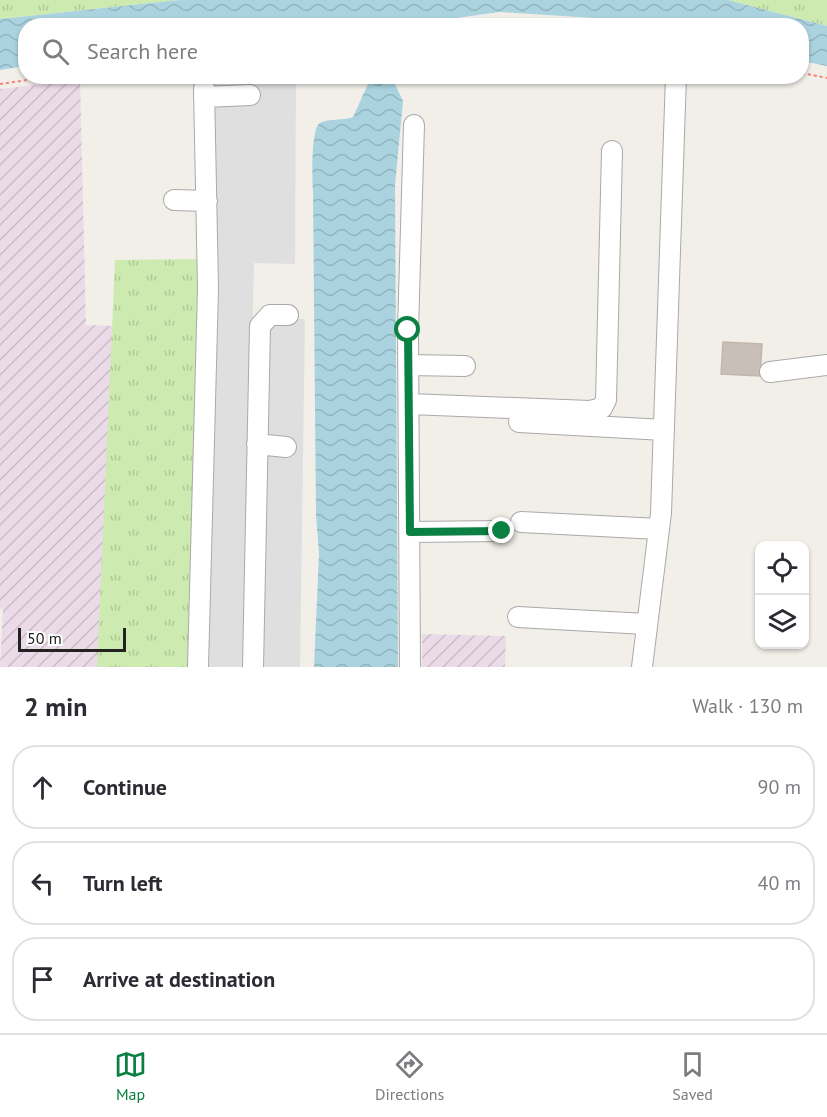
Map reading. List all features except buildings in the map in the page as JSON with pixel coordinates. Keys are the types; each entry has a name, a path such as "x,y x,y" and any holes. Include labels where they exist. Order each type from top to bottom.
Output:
{"street":[{"path":"642,667 659,528 676,84"},
{"path":"198,667 208,288 204,92 250,95"},
{"path":"410,667 409,365 414,125"},
{"path":"410,404 590,411 602,408 606,400 612,151"},
{"path":"174,200 207,201"},
{"path":"253,667 260,326 270,315 288,315"},
{"path":"409,365 465,366"},
{"path":"770,372 827,365"},
{"path":"519,422 664,430"},
{"path":"257,444 286,447"},
{"path":"521,522 659,528"},
{"path":"410,532 502,531"},
{"path":"518,617 646,624"}],"path":[{"path":"809,75 827,78"},
{"path":"0,84 18,81"}],"shaded area":[{"path":"44,84 80,84 86,325 113,326 98,667 0,667 3,609 0,609 0,89"},
{"path":"210,84 296,84 295,264 254,263 244,667 207,667 219,282"},
{"path":"305,319 300,667 260,667 268,320"},
{"path":"422,634 506,636 505,667 422,667"}],"green space":[{"path":"0,0 179,0 0,19"},
{"path":"728,0 827,0 827,26 809,21 809,18 797,18"},
{"path":"202,259 193,667 97,667 115,260"}],"water":[{"path":"179,0 728,0 797,18 594,18 500,12 456,18 18,18 18,67 0,70 0,19"},
{"path":"809,21 827,26 827,66 809,62"},
{"path":"368,84 395,84 403,101 395,185 398,667 314,667 319,553 316,515 312,176 314,143 320,123 353,117"}],"route":[{"path":"408,330 410,532 502,531"}]}
